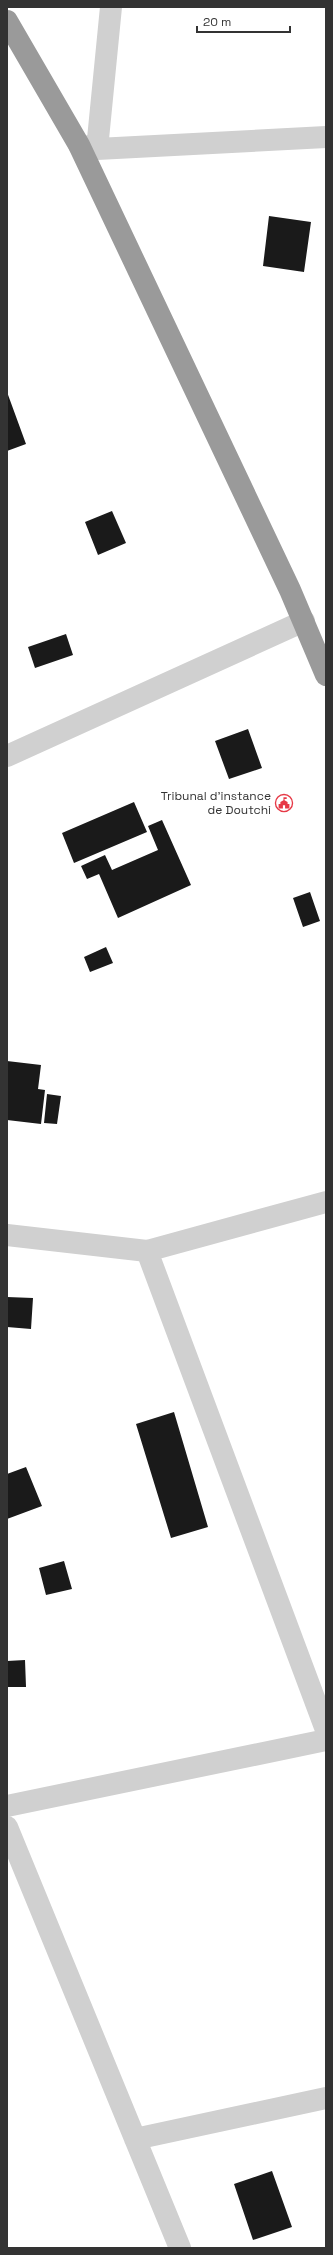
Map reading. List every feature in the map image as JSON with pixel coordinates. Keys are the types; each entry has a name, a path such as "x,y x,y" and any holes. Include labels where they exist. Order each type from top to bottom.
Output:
{"highway":[{"path":"7,22 88,147 304,621 326,676"}],"street":[{"path":"111,7 88,147 326,137"},
{"path":"7,756 304,621"},
{"path":"7,1235 148,1251 326,1202"},
{"path":"148,1251 326,1730"},
{"path":"7,1806 326,1740"},
{"path":"7,1826 180,2248"},
{"path":"135,2139 326,2098"}],"building":[{"path":"269,216 311,222 304,272 263,266"},
{"path":"7,392 26,444 7,451"},
{"path":"112,511 126,543 98,555 85,522"},
{"path":"66,634 73,655 35,668 28,647"},
{"path":"248,729 262,768 229,779 215,741"},
{"path":"134,802 147,832 74,863 62,833"},
{"path":"162,820 191,885 118,918 99,874 87,879 81,866 105,855 112,870 158,850 148,826"},
{"path":"310,892 320,921 303,927 293,898"},
{"path":"106,947 113,963 90,972 84,957"},
{"path":"7,1061 41,1065 38,1089 45,1090 41,1124 7,1120"},
{"path":"47,1094 61,1096 57,1124 44,1123"},
{"path":"7,1297 33,1298 31,1329 7,1327"},
{"path":"174,1412 208,1527 171,1538 136,1424"},
{"path":"26,1467 42,1506 7,1519 7,1474"},
{"path":"64,1561 72,1589 46,1595 39,1568"},
{"path":"25,1660 26,1687 7,1687 7,1661"},
{"path":"272,2171 292,2227 253,2240 234,2184"}],"place":[{"name":"Tribunal d'instance de Doutchi","path":"284,803"}]}
